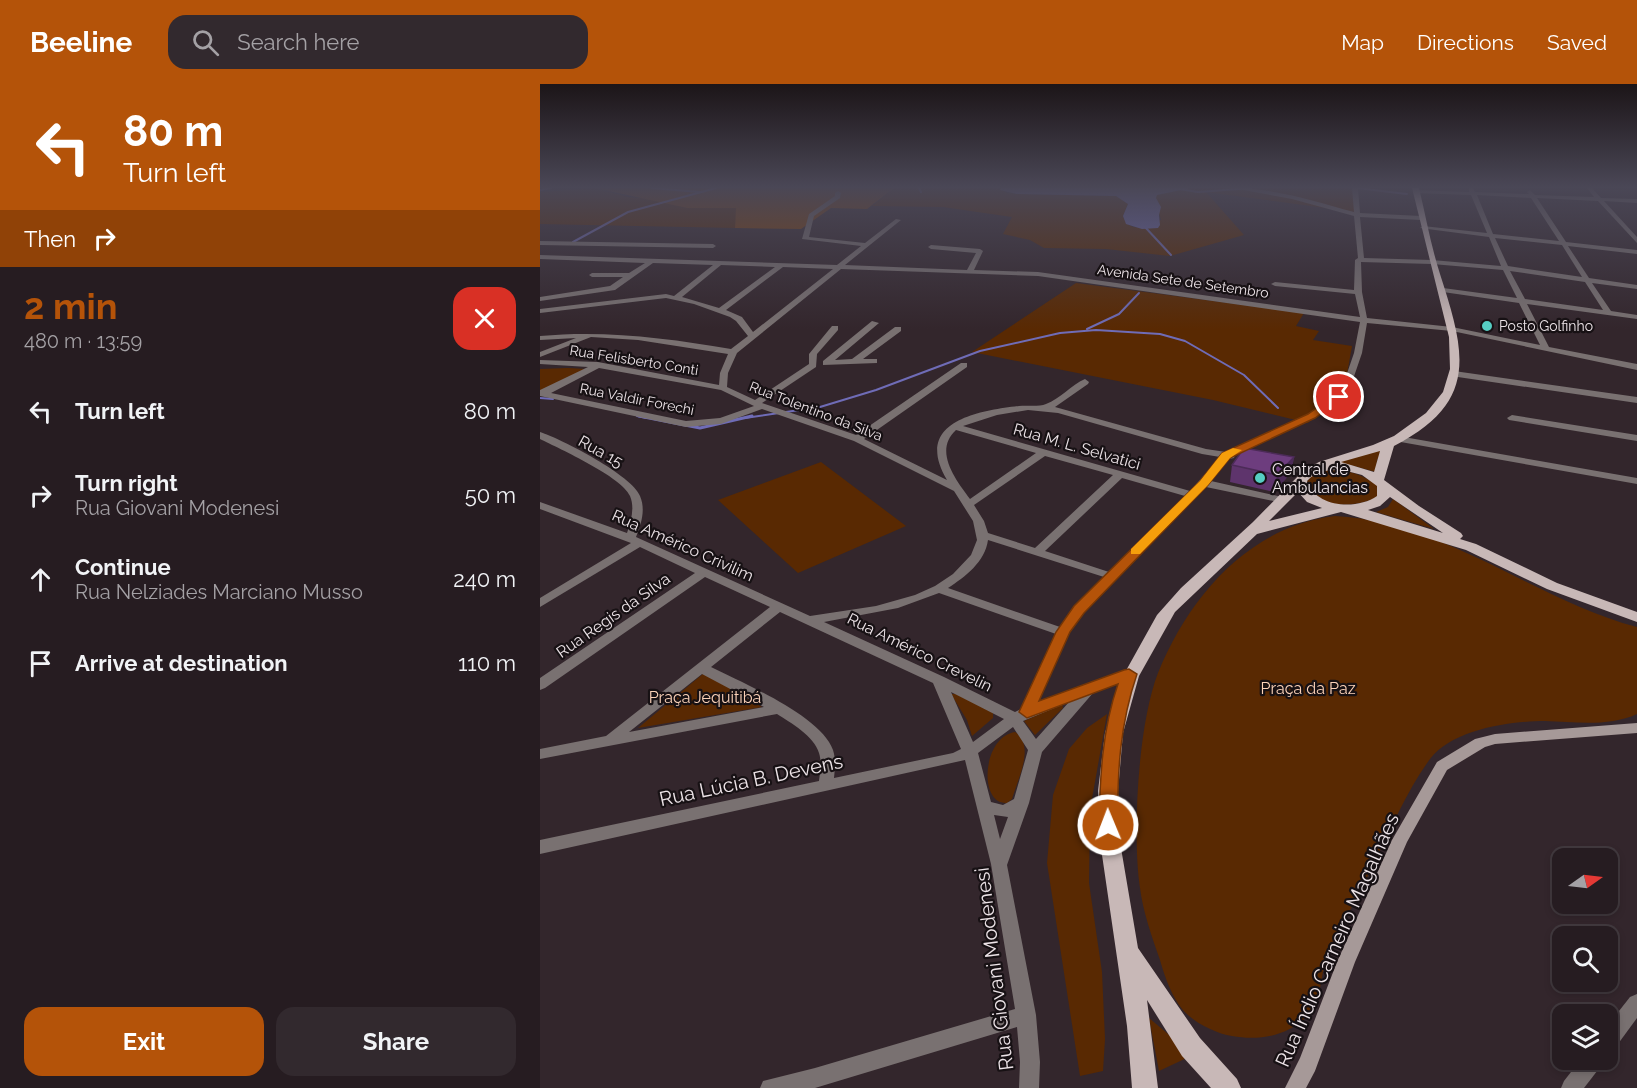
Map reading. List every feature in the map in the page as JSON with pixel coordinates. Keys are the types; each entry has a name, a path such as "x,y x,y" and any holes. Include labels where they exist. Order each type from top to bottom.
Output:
{"main road":[{"path":"1145,1088 1111,861 1107,807 1109,768 1117,709 1129,674 1164,616 1307,474 1326,462 1393,442 1439,405 1452,387 1455,374 1452,328 1443,290 1425,235"},
{"path":"1252,531 1293,518 1372,506 1379,502 1384,496 1380,482 1393,442"},
{"path":"1307,474 1334,466 1351,468 1380,482 1414,509 1471,547 1552,586 1637,617"},
{"path":"1307,474 1303,490 1312,498 1471,547"},
{"path":"1126,949 1191,1047 1228,1088"}],"street":[{"path":"806,235 805,239 867,245"},
{"path":"540,338 590,335 641,336 733,352 880,235"},
{"path":"1361,235 1365,259"},
{"path":"1491,235 1505,268 1523,299 1546,348"},
{"path":"1498,235 1637,252"},
{"path":"1556,235 1608,312"},
{"path":"540,243 713,246"},
{"path":"593,259 616,244"},
{"path":"931,247 980,251 969,272"},
{"name":"Avenida Sete de Setembro","path":"540,257 783,264 1052,276 1364,320 1452,328 1637,367"},
{"path":"540,265 558,258"},
{"path":"1035,750 1021,715 1063,632 1079,609 1204,483 1226,456 1312,416 1339,397 1346,389 1354,369 1364,320 1358,292 1356,262 1365,259 1505,268 1637,287"},
{"path":"540,299 612,288 653,260"},
{"path":"677,297 721,262"},
{"path":"721,310 783,264"},
{"path":"592,275 633,275"},
{"path":"1275,284 1358,292"},
{"path":"1443,290 1523,299 1637,317"},
{"path":"540,311 650,297 677,297 721,310 739,319 752,336"},
{"path":"828,363 875,324"},
{"path":"836,328 813,354 813,365 874,361"},
{"path":"855,362 898,329"},
{"path":"540,356 590,335"},
{"name":"Rua Tolentino da Silva","path":"733,352 724,373 723,388 759,405 857,439 956,488"},
{"name":"Rua Felisberto Conti","path":"540,362 597,365 723,388"},
{"path":"541,394 597,365"},
{"name":"Rua Valdir Forechi","path":"541,394 686,424 721,421 759,405 813,365"},
{"path":"857,439 964,365"},
{"path":"1637,367 1637,378"},
{"path":"1455,374 1637,400"},
{"path":"1047,408 1085,382"},
{"path":"810,620 903,603 939,589 964,571 981,552 983,535 978,518 948,476 941,452 941,444 954,426 1003,411 1047,408 1226,456 1246,459"},
{"path":"1512,417 1637,438"},
{"name":"Rua M. L. Selvatici","path":"954,426 1192,495"},
{"name":"Rua 15","path":"540,435 621,480 634,492 638,511 634,540"},
{"path":"1393,442 1637,481"},
{"path":"969,504 1042,453"},
{"path":"1267,462 1307,474"},
{"path":"1037,552 1120,474"},
{"path":"1204,483 1283,500"},
{"name":"Rua Américo Crivilim","path":"540,505 634,540 810,620"},
{"path":"983,535 1111,576"},
{"path":"543,598 634,540"},
{"name":"Rua Regis da Silva","path":"540,685 704,572"},
{"path":"939,589 1063,632"},
{"path":"609,740 780,606"},
{"name":"Rua Américo Crevelin","path":"810,620 1021,715"},
{"path":"701,668 778,709 815,735 826,749 826,785"},
{"path":"970,752 1021,715 1129,674"},
{"path":"939,680 970,752 999,864"},
{"name":"Rua Giovani Modenesi","path":"1029,1088 1030,1062 1026,1015 999,864 1021,803 1035,750 1060,718 1089,690"},
{"path":"540,754 778,709"},
{"name":"Rua Índio Carneiro Magalhães","path":"1295,1088 1308,1064 1346,962 1400,840 1442,766 1480,742 1536,734 1637,728"},
{"name":"Rua Lúcia B. Devens","path":"540,847 956,758 970,752"},
{"path":"986,807 1005,812 1021,803"},
{"path":"1618,1028 1637,1003"},
{"path":"770,1088 816,1083 1026,1015"},
{"path":"1571,1088 1585,1070"}],"green space":[{"path":"1007,235 1244,235 1170,256 1106,249 1044,248 1030,240"},
{"path":"1076,283 1304,313 1296,326 1319,331 1313,340 1352,346 1345,385 1308,423 1213,400 972,352"},
{"path":"540,369 586,369 540,394"},
{"path":"1385,448 1377,460 1376,472 1339,462"},
{"path":"821,462 906,526 798,573 718,500"},
{"path":"1329,470 1349,472 1366,478 1378,486 1377,498 1348,505 1320,498 1307,482 1313,475"},
{"path":"1393,499 1434,529 1376,512 1388,507"},
{"name":"Praça da Paz","path":"1335,516 1375,521 1414,532 1452,546 1599,615 1637,627 1637,714 1603,722 1545,721 1499,725 1467,734 1440,749 1430,759 1407,797 1338,934 1324,966 1316,1003 1307,1016 1291,1028 1272,1035 1252,1038 1227,1035 1198,1022 1178,1004 1165,975 1146,915 1138,865 1137,810 1141,749 1151,695 1158,673 1187,617 1226,569 1250,550 1276,534 1304,522"},
{"name":"Praça Jequitibá","path":"704,673 762,707 638,728"},
{"path":"951,694 959,694 993,713 993,718 972,736 967,720"},
{"path":"1062,704 1063,708 1035,735 1024,721"},
{"path":"1107,714 1090,810 1089,883 1102,972 1105,1039 1103,1071 1080,1076 1047,863 1053,795 1069,749 1087,728"},
{"path":"1015,732 1021,738 1025,754 1012,799 1007,803 998,801 991,793 988,770 990,757 996,745 1004,737"},
{"path":"1149,1018 1193,1055 1159,1071"}],"building":[{"path":"1244,448 1294,457 1277,475 1232,465"}],"waterway":[{"path":"573,242 586,235"},
{"path":"1152,235 1171,255"},
{"path":"1087,329 1119,314 1139,293"},
{"path":"745,418 820,407 876,390 980,351 1060,333 1096,330 1160,334 1185,341 1244,375 1278,408"},
{"path":"540,398 553,399"},
{"path":"637,416 647,418"},
{"path":"639,416 700,428 752,416"}],"slow traffic":[{"path":"1136,552 1204,483 1226,456 1237,450"}],"place":[{"name":"Posto Golfinho","path":"1487,326"},
{"name":"Central de Ambulancias","path":"1260,478"}],"route":[{"path":"1108,825 1109,768 1117,709 1129,674 1027,712 1038,683 1063,632 1079,609 1204,483 1226,456 1312,416 1339,397"}]}
